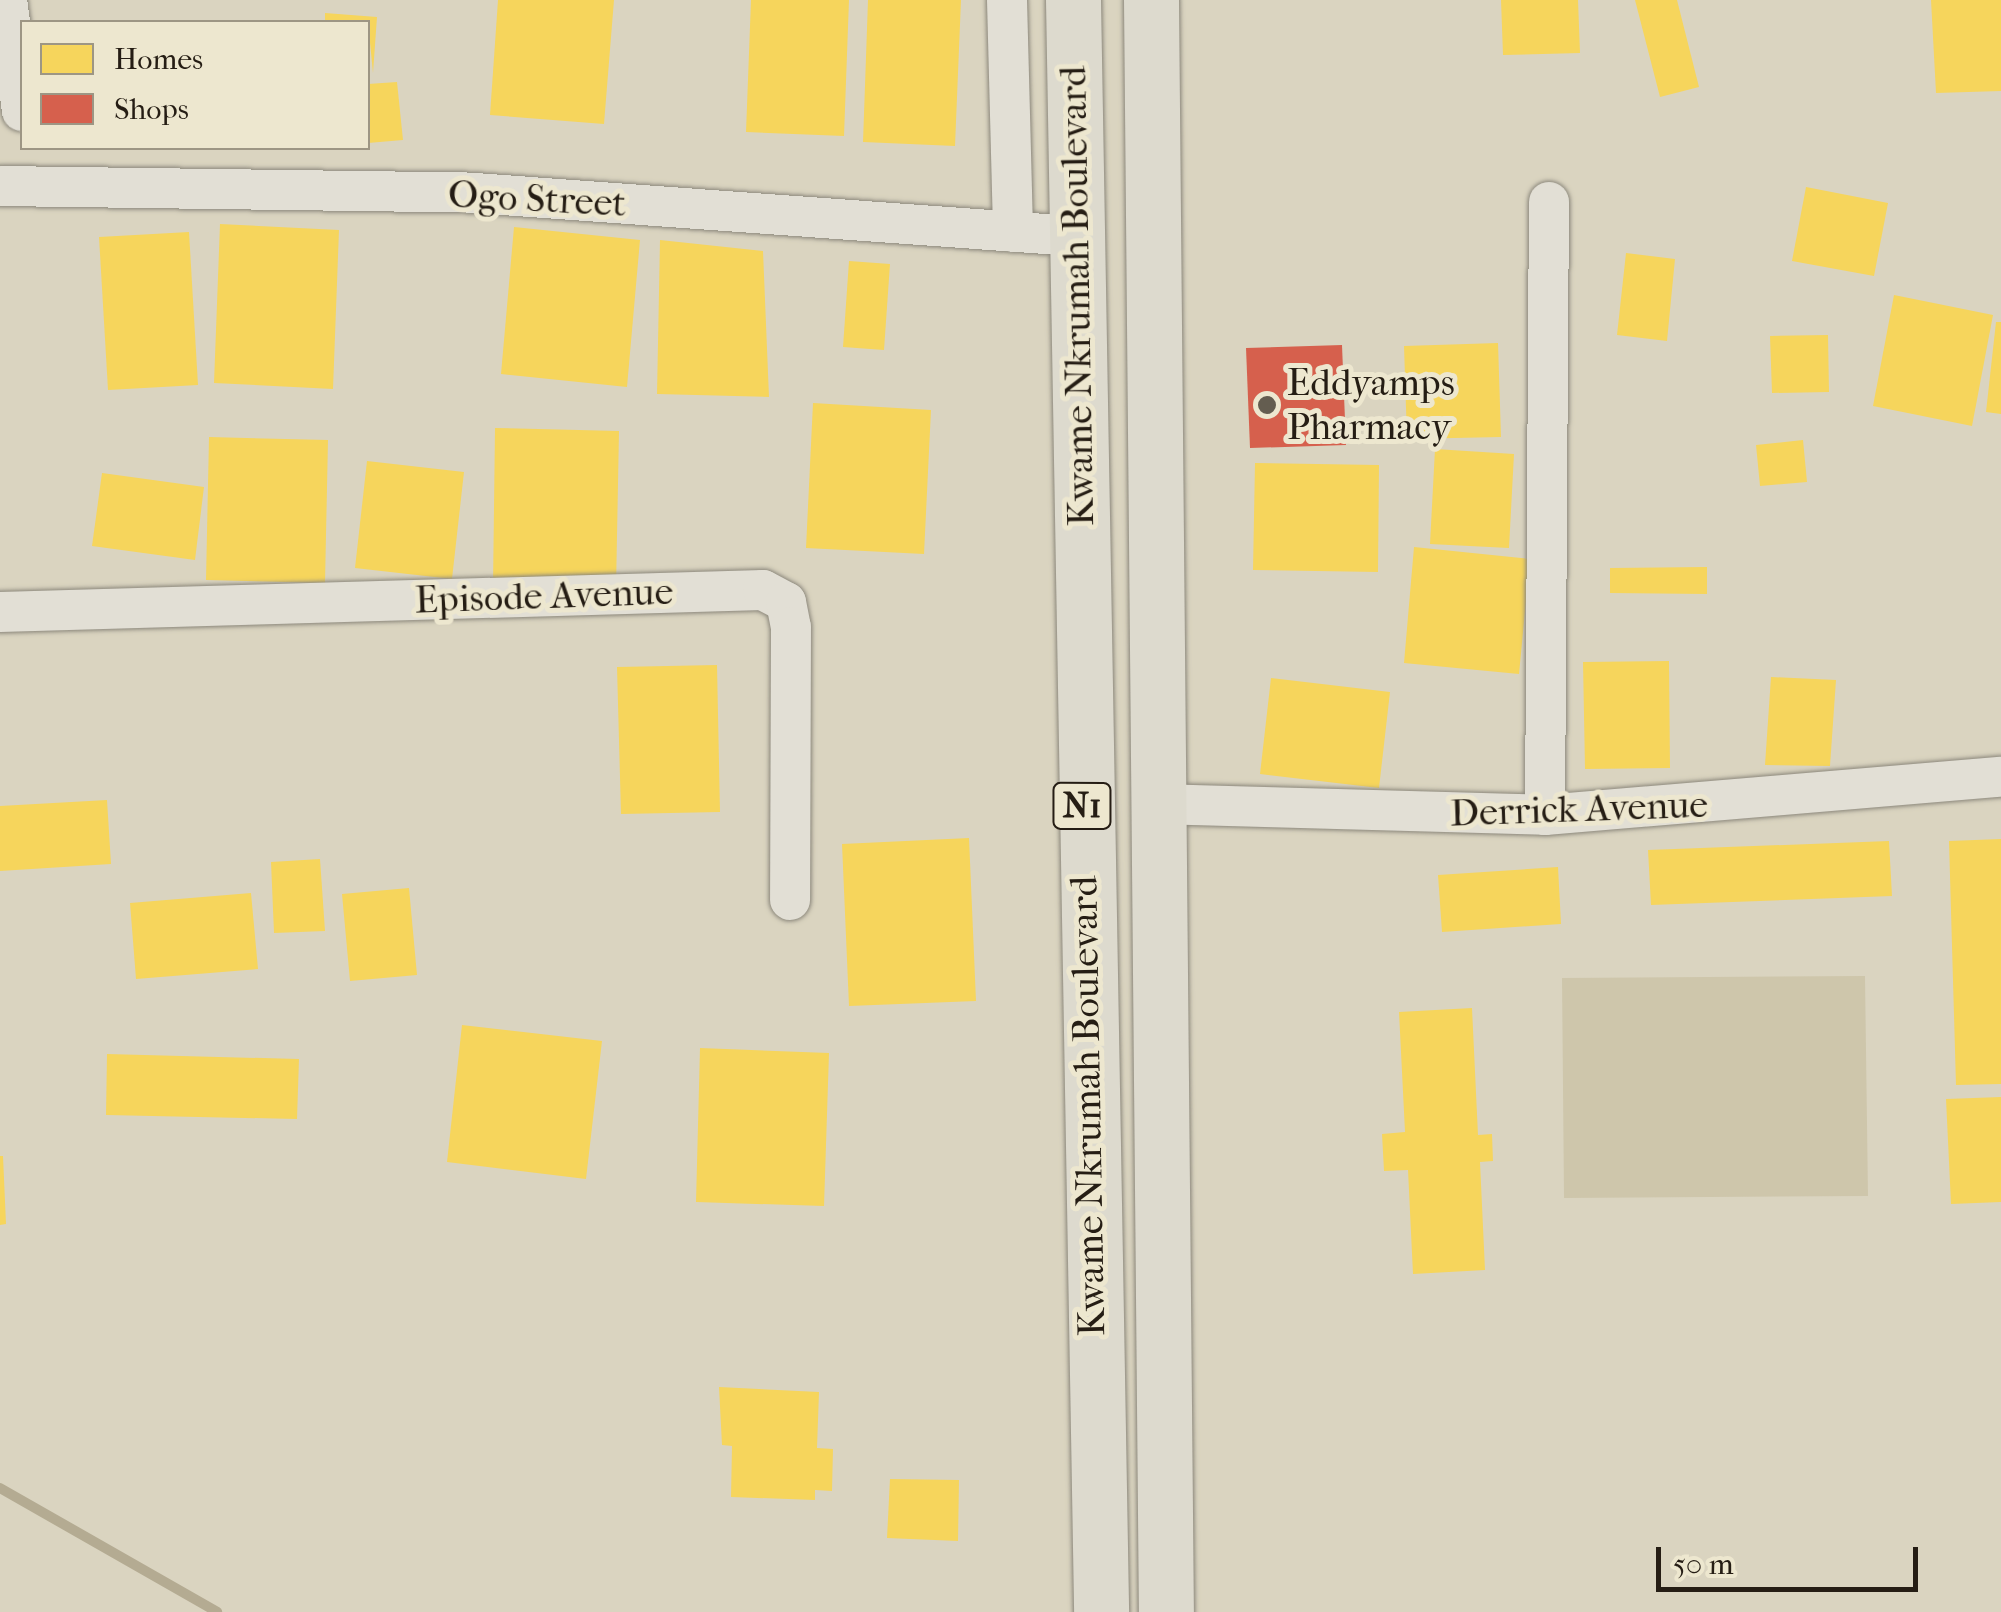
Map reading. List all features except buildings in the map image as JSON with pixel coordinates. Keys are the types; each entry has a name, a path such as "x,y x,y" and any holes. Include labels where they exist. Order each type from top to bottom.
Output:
{"highway":[{"name":"Kwame Nkrumah Boulevard","path":"1073,0 1072,236 1102,1612"},
{"name":"Kwame Nkrumah Boulevard","path":"1150,0 1166,1612"}],"street":[{"path":"8,0 20,95"},
{"path":"1007,0 1013,232"},
{"name":"Ogo Street","path":"22,173 475,194 1072,236"},
{"path":"1545,814 1549,202"},
{"name":"Episode Avenue","path":"0,612 762,590 786,602 791,627 790,900"},
{"name":"Derrick Avenue","path":"1156,804 1545,814 2001,777"}],"shaded area":[{"path":"1865,976 1868,1196 1564,1198 1562,978"}],"waterway":[{"path":"0,1488 217,1612"}],"place":[{"name":"Eddyamps Pharmacy","path":"1267,405"}]}
